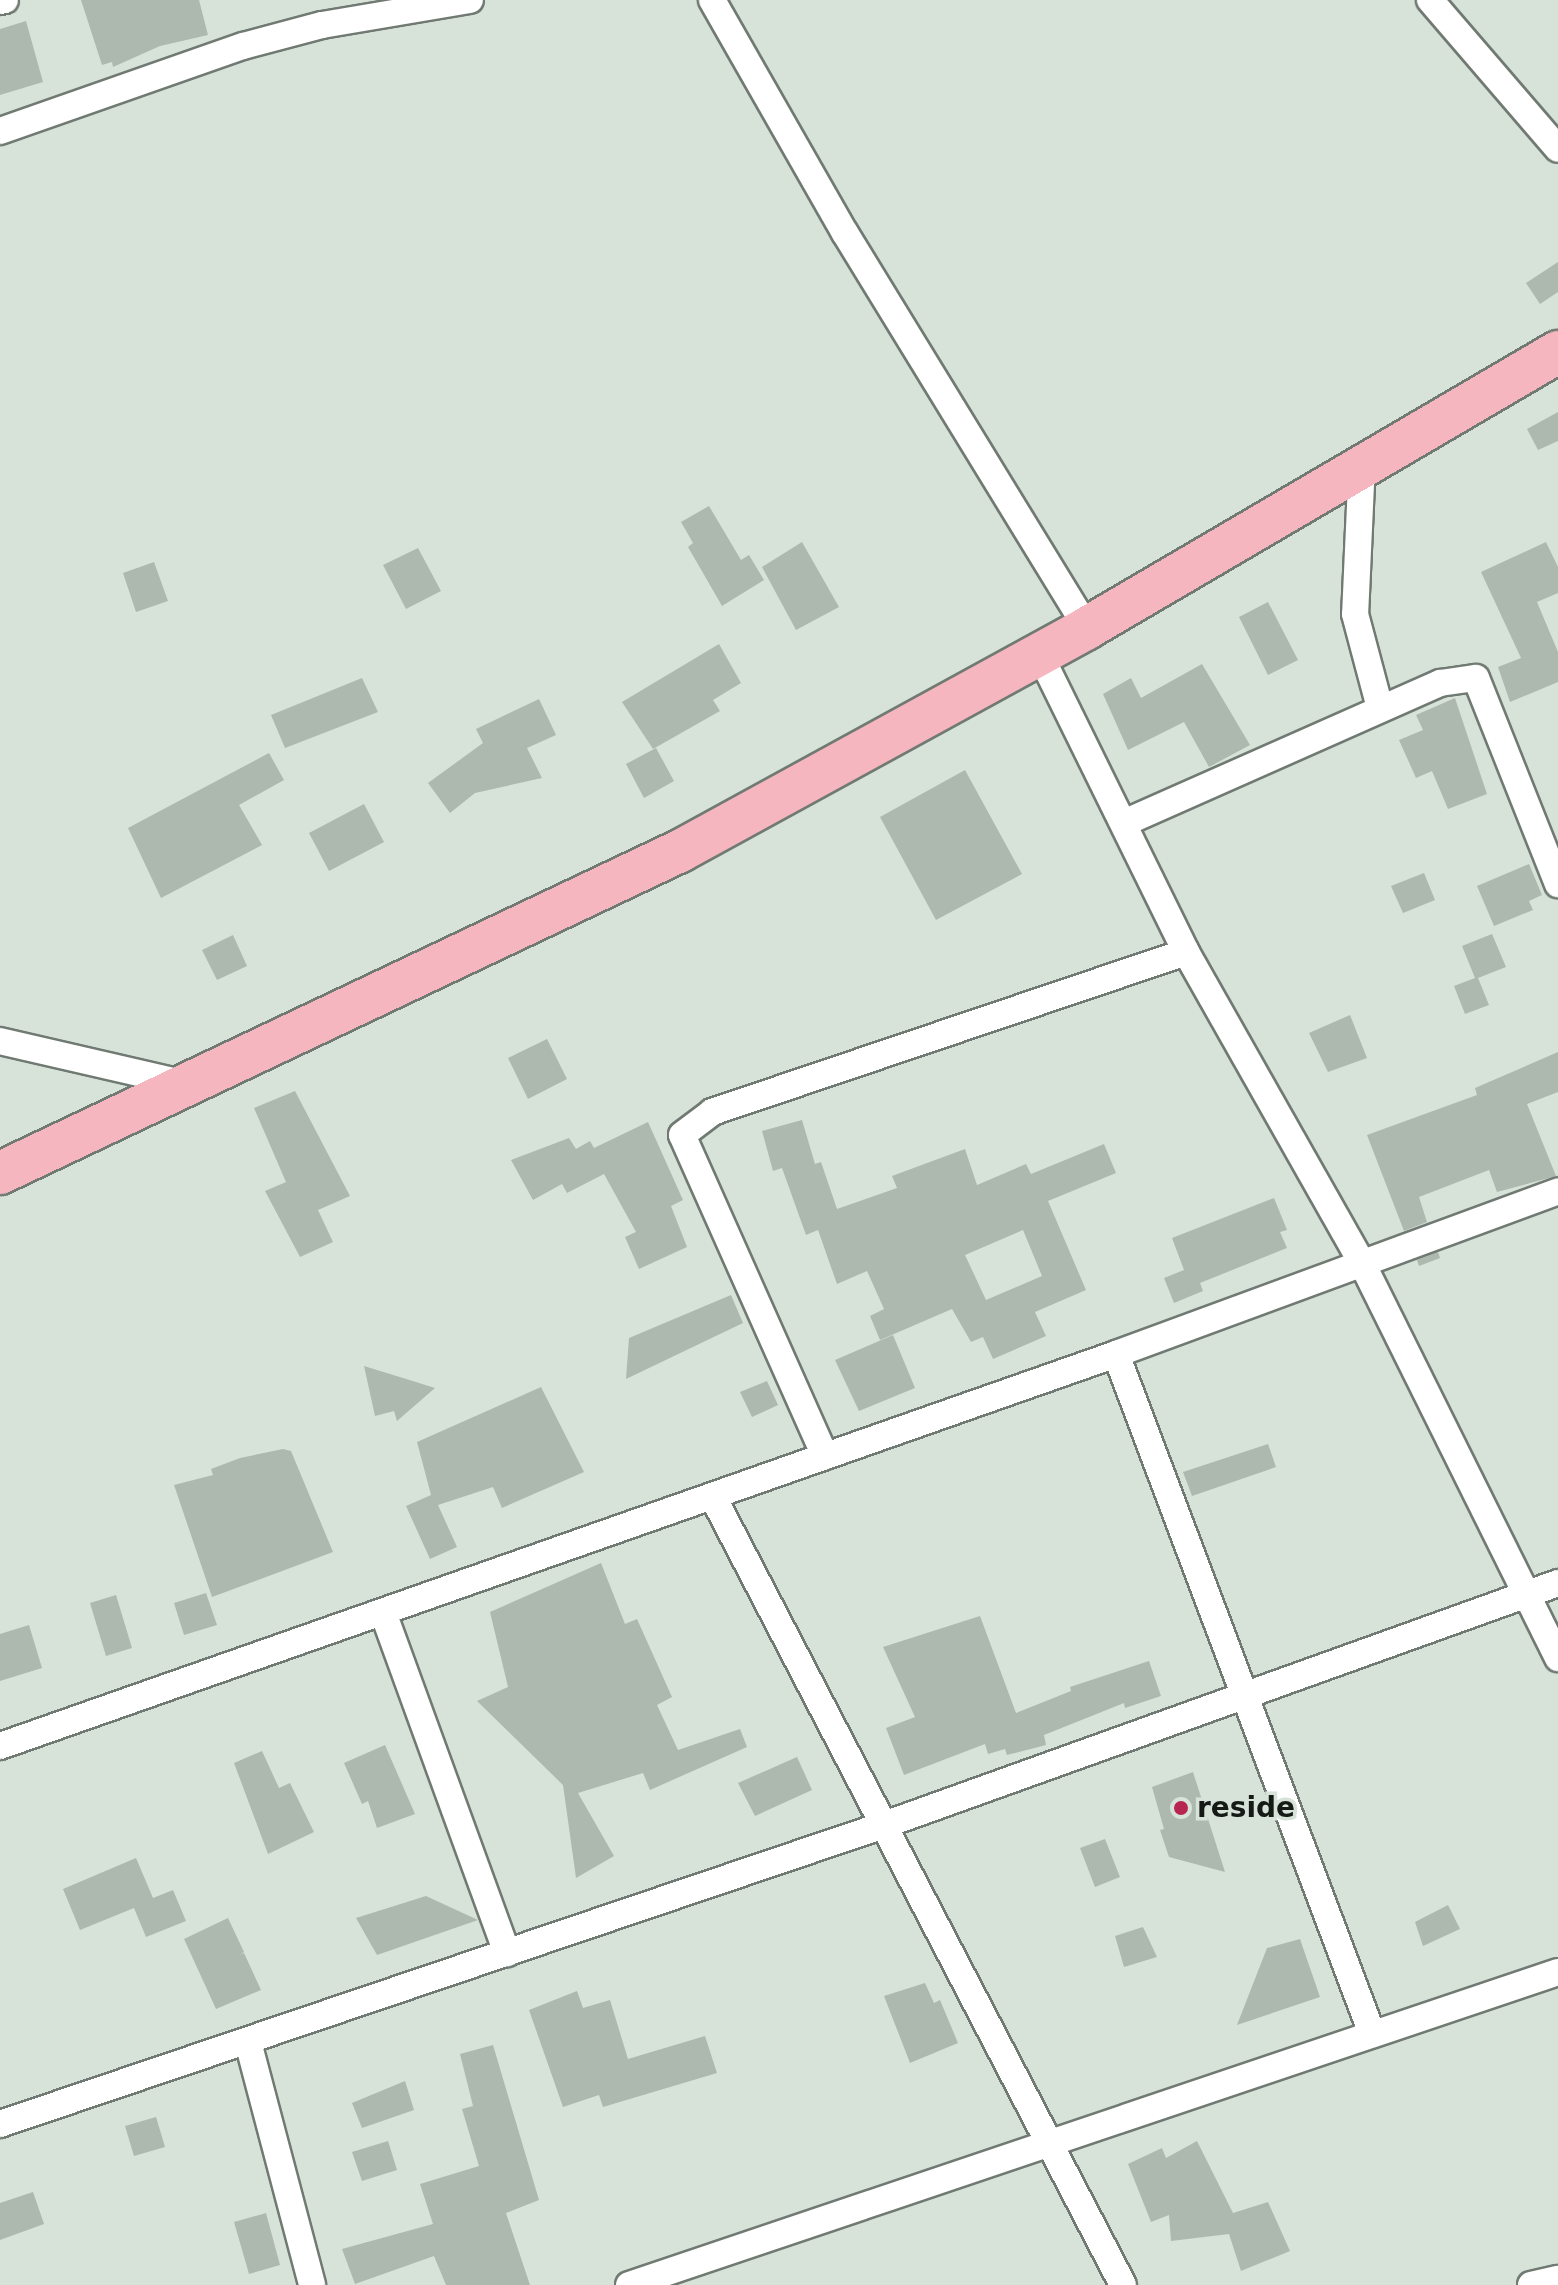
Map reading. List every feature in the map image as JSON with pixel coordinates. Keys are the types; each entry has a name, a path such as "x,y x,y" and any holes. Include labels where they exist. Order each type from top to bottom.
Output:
{"highway":[{"path":"0,1173 680,851 1087,628 1362,462 1558,352"}],"street":[{"path":"0,131 353,9 470,0"},
{"path":"712,0 845,233 1087,628"},
{"path":"1430,0 1558,149"},
{"path":"1362,462 1355,614 1380,708"},
{"path":"1039,653 1186,952 1363,1265 1529,1594 1558,1658"},
{"path":"1124,823 1440,683 1476,678 1558,884"},
{"path":"825,1456 682,1135 712,1112 1186,952"},
{"path":"0,1041 189,1085"},
{"path":"0,1746 384,1615 1363,1265 1558,1191"},
{"path":"1116,1354 1371,2031"},
{"path":"713,1497 1052,2141 1123,2285"},
{"path":"0,2124 884,1825 1558,1583"},
{"path":"384,1615 507,1953"},
{"path":"629,2285 666,2279 1371,2031 1558,1972"},
{"path":"248,2042 312,2285"},
{"path":"1531,2285 1558,2279"}],"building":[{"path":"81,0 199,0 208,35 160,46 113,67 112,62 102,65"},
{"path":"26,21 43,82 0,95 0,29"},
{"path":"1558,262 1558,292 1540,304 1526,283"},
{"path":"1558,412 1558,441 1538,450 1527,429"},
{"path":"709,506 741,560 749,555 764,580 722,606 688,547 693,543 681,522"},
{"path":"802,542 839,607 796,630 762,567"},
{"path":"1546,542 1558,567 1558,593 1537,602 1558,652 1558,682 1510,702 1498,667 1521,658 1481,572"},
{"path":"418,548 441,591 406,609 383,565"},
{"path":"154,562 168,601 136,612 123,573"},
{"path":"1268,602 1298,660 1268,675 1239,617"},
{"path":"719,644 741,683 713,700 720,711 653,749 622,702"},
{"path":"1202,664 1250,745 1209,767 1184,722 1128,750 1103,694 1131,678 1141,698"},
{"path":"362,678 378,712 285,748 271,715"},
{"path":"1455,698 1487,794 1448,809 1432,771 1416,778 1399,740 1423,730 1416,715"},
{"path":"539,699 556,735 527,748 542,778 475,793 450,813 428,783 483,743 476,729"},
{"path":"656,748 674,781 644,798 626,764"},
{"path":"269,753 284,780 239,805 262,845 161,898 128,828"},
{"path":"965,770 1022,874 936,920 880,817"},
{"path":"364,804 384,842 329,871 309,833"},
{"path":"1529,864 1542,895 1529,901 1533,910 1494,926 1477,886"},
{"path":"1424,873 1435,900 1403,913 1391,886"},
{"path":"1492,934 1506,967 1478,978 1489,1005 1465,1014 1454,986 1475,978 1462,946"},
{"path":"233,935 247,966 217,980 202,950"},
{"path":"1350,1015 1367,1058 1328,1072 1309,1033"},
{"path":"547,1039 567,1079 528,1099 508,1058"},
{"path":"1558,1052 1558,1092 1527,1104 1556,1176 1497,1192 1489,1170 1419,1197 1427,1222 1404,1231 1367,1135 1477,1095 1475,1088"},
{"path":"295,1091 350,1196 318,1210 333,1242 300,1257 265,1191 286,1182 254,1108"},
{"path":"802,1120 815,1164 821,1162 837,1209 897,1188 892,1176 965,1149 977,1185 1026,1164 1031,1174 1104,1144 1116,1173 1048,1201 1086,1290 1035,1312 1046,1336 993,1359 983,1337 971,1342 952,1309 880,1340 870,1316 884,1309 867,1271 837,1284 818,1230 806,1235 782,1168 773,1171 762,1131","holes":["1023,1230 1042,1276 986,1300 965,1255"]},
{"path":"648,1122 683,1200 671,1206 687,1247 639,1269 625,1237 636,1232 604,1174 567,1193 562,1184 533,1200 511,1160 569,1138 576,1149 590,1141 594,1148"},
{"path":"1274,1198 1287,1230 1280,1232 1287,1248 1200,1283 1203,1291 1174,1303 1164,1278 1184,1270 1172,1238"},
{"path":"1438,1252 1440,1258 1419,1266 1417,1260"},
{"path":"731,1295 743,1323 626,1379 629,1338"},
{"path":"893,1335 915,1388 859,1411 835,1360"},
{"path":"364,1366 435,1388 397,1421 394,1411 375,1416"},
{"path":"767,1381 778,1405 752,1417 740,1392"},
{"path":"541,1387 584,1472 502,1508 493,1487 438,1505 457,1547 430,1559 406,1506 431,1495 417,1442"},
{"path":"1268,1444 1276,1467 1192,1496 1183,1472"},
{"path":"283,1449 291,1451 333,1552 212,1597 174,1485 213,1475 211,1469 240,1458"},
{"path":"601,1563 625,1624 637,1619 672,1697 657,1705 678,1750 740,1729 747,1747 650,1790 643,1773 578,1793 614,1856 576,1878 563,1785 477,1701 508,1687 490,1612"},
{"path":"206,1593 217,1625 184,1635 174,1603"},
{"path":"116,1595 132,1648 106,1656 90,1603"},
{"path":"980,1616 1016,1713 1071,1691 1070,1687 1149,1661 1161,1696 1125,1708 1124,1703 1044,1735 1046,1745 1007,1755 1005,1749 988,1754 985,1744 904,1775 886,1728 915,1717 883,1647"},
{"path":"29,1625 42,1668 0,1681 0,1634"},
{"path":"385,1745 415,1814 377,1828 368,1801 362,1804 344,1763"},
{"path":"262,1751 279,1788 290,1783 314,1832 268,1854 234,1763"},
{"path":"797,1757 812,1790 755,1816 738,1783"},
{"name":"reside","path":"1193,1772 1225,1872 1169,1857 1160,1830 1164,1829 1152,1787"},
{"path":"1105,1839 1120,1877 1095,1887 1080,1848"},
{"path":"136,1858 153,1898 173,1890 186,1921 146,1937 134,1908 80,1930 63,1889"},
{"path":"426,1896 478,1920 377,1955 356,1918"},
{"path":"1448,1905 1460,1929 1423,1946 1415,1922"},
{"path":"228,1918 244,1952 240,1955 244,1953 261,1990 216,2009 184,1939"},
{"path":"1143,1927 1157,1957 1124,1967 1115,1936"},
{"path":"1300,1939 1320,1997 1237,2025 1267,1948"},
{"path":"925,1983 934,2003 940,2000 958,2043 910,2063 884,1996"},
{"path":"577,1991 583,2008 610,2000 628,2059 705,2036 717,2073 603,2107 599,2095 563,2107 529,2010"},
{"path":"493,2045 539,2200 506,2213 530,2285 446,2285 434,2256 355,2284 342,2249 433,2224 420,2184 479,2166 462,2109 473,2106 460,2054"},
{"path":"405,2081 414,2110 362,2128 352,2103"},
{"path":"156,2117 165,2147 134,2156 125,2126"},
{"path":"388,2141 397,2170 362,2181 352,2152"},
{"path":"1197,2141 1233,2213 1268,2202 1290,2251 1241,2271 1229,2234 1171,2241 1169,2215 1151,2222 1128,2164 1162,2148 1166,2158"},
{"path":"33,2192 44,2224 0,2240 0,2203"},
{"path":"266,2213 280,2265 249,2274 234,2222"}],"place":[{"name":"reside","path":"1181,1808"}]}
